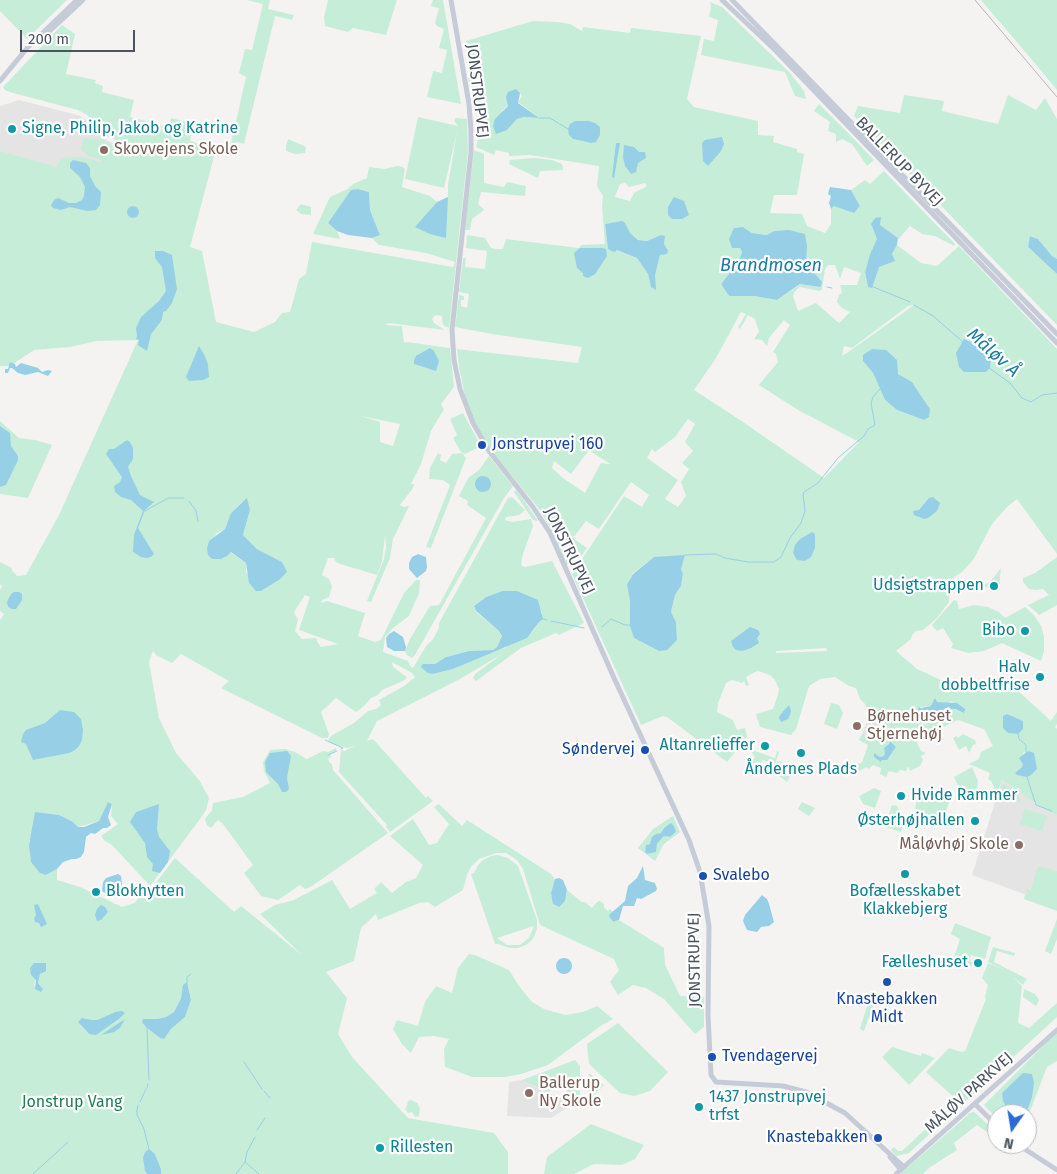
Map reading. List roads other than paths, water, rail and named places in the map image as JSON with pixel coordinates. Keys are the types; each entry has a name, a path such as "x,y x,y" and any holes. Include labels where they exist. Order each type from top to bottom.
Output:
{"street":[{"path":"0,81 28,47 77,0"},
{"path":"9,69 83,0"},
{"name":"JONSTRUPVEJ","path":"451,0 469,102 471,131 471,152 452,330 454,360 460,390 481,437 533,506 550,533 614,678 689,840 700,872 709,926 709,1056 711,1075 716,1082 783,1086 806,1092 845,1113 887,1152 900,1170"},
{"name":"BALLERUP BYVEJ","path":"722,0 774,49 1057,343"},
{"name":"BALLERUP BYVEJ","path":"732,0 1057,334"},
{"name":"MÅLØV PARKVEJ","path":"900,1170 1057,1030"},
{"path":"975,1104 987,1116"},
{"path":"1031,1154 1057,1170"}],"water":[{"path":"516,89 520,93 518,103 539,118 524,117 517,119 507,130 496,134 493,126 495,119 508,106 506,97 508,92"},
{"path":"575,121 589,121 600,127 600,135 596,142 591,143 573,139 569,135 568,129 570,124"},
{"path":"722,137 724,144 721,151 708,166 703,161 702,143 705,140"},
{"path":"616,143 620,143 614,178 612,177"},
{"path":"624,145 634,147 639,152 645,152 646,158 638,163 636,172 631,174 625,166 623,157"},
{"path":"73,160 86,163 90,168 90,176 95,186 101,192 100,205 96,210 87,211 70,207 61,210 53,208 51,205 58,198 69,203 76,203 82,200 84,196 85,187 80,177 70,168 70,163"},
{"path":"830,187 851,190 860,206 854,213 834,206 831,209 829,203 831,196 828,194"},
{"path":"358,189 369,192 370,210 380,235 372,238 348,235 337,231 328,223 351,190"},
{"path":"448,197 446,238 430,234 415,227 437,202"},
{"path":"674,197 684,201 689,215 682,219 672,219 668,215 668,207"},
{"path":"133,206 139,212 133,218 127,212"},
{"path":"881,217 880,225 898,238 897,245 892,254 895,261 879,267 872,288 868,287 865,272 877,239 871,224 875,218"},
{"path":"622,221 630,233 638,240 647,241 661,235 665,236 664,244 668,251 667,254 660,255 655,275 656,290 651,287 648,274 637,258 617,250 615,252 608,249 605,224"},
{"name":"Brandmosen","path":"743,227 752,233 767,235 774,231 789,230 805,234 807,246 806,263 822,282 821,286 800,284 777,300 754,296 729,296 721,284 739,261 742,252 740,248 732,248 729,239 734,228"},
{"path":"1030,236 1038,239 1052,256 1057,259 1057,274 1028,247"},
{"path":"580,248 606,249 607,256 595,274 588,278 583,276 583,273 577,268 574,253"},
{"path":"155,251 163,251 172,255 177,289 172,303 163,312 162,320 151,334 147,351 138,345 139,340 136,339 136,328 141,317 159,301 166,291 162,267 155,258"},
{"path":"964,339 987,349 991,359 990,368 986,372 964,372 959,367 956,353"},
{"path":"199,346 208,365 209,377 203,380 189,381 186,377"},
{"path":"430,348 434,351 439,361 436,371 414,364 416,356"},
{"path":"872,349 886,350 897,360 898,374 912,382 930,409 929,417 924,420 897,410 885,400 873,373 863,361 863,355"},
{"path":"10,362 15,364 16,367 21,363 38,368 42,372 52,371 48,376 38,372 25,375 18,373 12,368 10,368 8,373 5,373 5,369 8,369"},
{"path":"0,426 10,433 11,446 18,456 18,460 6,485 0,487"},
{"path":"127,440 133,448 133,459 128,467 131,476 140,495 154,502 145,510 138,528 154,554 146,558 133,552 134,535 143,511 131,500 121,497 115,492 114,486 120,482 122,477 106,454 109,449 114,449"},
{"path":"483,476 491,484 483,492 475,484"},
{"path":"933,497 940,503 937,511 924,519 914,515 913,511 919,510 929,498"},
{"path":"247,498 250,510 243,535 257,549 282,562 287,572 279,580 261,591 256,591 249,583 246,563 231,552 221,559 212,559 208,555 209,541 225,529 231,513"},
{"path":"812,532 815,534 815,548 811,557 805,561 797,560 793,553 795,545 800,539"},
{"path":"418,554 426,557 427,567 426,571 417,578 409,569 409,563 412,557"},
{"path":"685,555 681,569 683,574 681,586 675,595 671,612 676,622 677,640 667,650 659,651 634,638 630,626 630,601 627,584 633,574 654,557"},
{"path":"502,591 517,591 538,600 543,619 527,638 453,669 433,674 428,673 422,668 423,664 435,664 446,657 469,651 493,650 497,647 502,636 498,630 476,611 474,606 486,597"},
{"path":"14,592 22,594 22,600 16,609 12,609 8,607 7,602"},
{"path":"750,627 758,630 760,634 757,638 759,643 742,651 736,650 731,641"},
{"path":"394,631 403,637 406,647 405,651 394,651 387,647 386,638"},
{"path":"935,698 937,702 957,703 965,709 964,713 955,709 945,709 928,718 919,717 917,714 919,707 931,706"},
{"path":"789,705 790,715 788,719 781,722 780,715"},
{"path":"60,710 74,712 81,719 83,730 79,746 69,753 33,760 26,744 21,742 23,734 26,730 45,723"},
{"path":"1007,714 1023,721 1023,729 1018,734 1008,733 1003,728 1003,716"},
{"path":"890,741 896,747 887,760 882,760 881,762 874,757 874,753 880,757 884,756 884,748"},
{"path":"287,751 291,756 287,778 289,789 286,792 282,792 278,784 266,772 265,762 270,753"},
{"path":"1028,751 1034,753 1037,769 1027,777 1017,775 1015,773 1023,764 1019,758"},
{"path":"108,802 112,804 108,817 111,825 86,837 84,852 81,857 63,862 57,869 46,875 40,873 31,862 29,845 35,812 59,815 73,822 78,827 84,827 99,821"},
{"path":"159,804 157,829 159,837 170,851 168,862 160,873 152,871 153,864 147,857 145,843 130,822 136,812"},
{"path":"671,823 676,832 670,837 663,837 657,844 656,852 647,854 645,852 646,845 650,844 652,837 661,833"},
{"path":"643,866 645,880 655,883 656,891 641,899 637,898 634,906 623,906 619,920 613,922 609,916 610,914 625,901 628,886 637,878"},
{"path":"118,874 121,876 122,885 110,896 102,891 103,882 106,878"},
{"path":"555,879 563,880 567,890 565,901 559,907 553,904 551,893"},
{"path":"762,895 767,899 774,922 769,926 761,927 757,932 747,930 743,921 745,915"},
{"path":"38,904 47,924 41,927 39,923 35,922 34,918 36,915 34,905"},
{"path":"101,905 108,912 101,920 97,921 95,915"},
{"path":"564,958 572,966 564,974 556,966"},
{"path":"34,963 46,963 46,971 40,974 38,983 43,989 41,992 35,989 36,980 31,975 30,968"},
{"path":"187,982 191,1000 185,1017 171,1029 164,1039 160,1038 147,1028 142,1022 143,1019 166,1017 174,1012 181,998 183,985"},
{"path":"122,1011 125,1013 120,1018 96,1035 89,1034 78,1022 82,1018 97,1020"},
{"path":"125,1019 120,1028 114,1032 101,1035"},
{"path":"1023,1073 1032,1074 1034,1083 1030,1104 1005,1104 1002,1093"},
{"path":"149,1149 155,1154 161,1174 147,1174 145,1171 143,1158 145,1152"}],"waterway":[{"path":"539,118 550,118 568,129"},
{"name":"Måløv Å","path":"871,286 910,302"},
{"name":"Måløv Å","path":"827,287 832,288"},
{"name":"Måløv Å","path":"914,305 933,316 963,342"},
{"name":"Måløv Å","path":"989,368 1010,383 1022,398 1031,402 1042,395 1057,393"},
{"path":"685,555 716,554 725,558 748,562 774,562 781,557 790,538 801,523 805,511 804,492 818,483 838,458 864,436 868,429 875,425 871,403 873,397 880,389"},
{"path":"145,511 168,498 184,498"},
{"path":"189,501 196,511 198,521"},
{"path":"543,619 547,620"},
{"path":"602,627 611,619 625,625 630,625"},
{"path":"551,621 584,628"},
{"path":"1018,734 1019,739 1026,745 1026,752"},
{"path":"325,740 343,748 341,749"},
{"path":"328,755 337,751"},
{"path":"1027,777 1036,805 1052,811"},
{"path":"187,982 187,977 191,974"},
{"path":"147,1028 149,1080"},
{"path":"244,1062 262,1089"},
{"path":"147,1088 148,1084"},
{"path":"140,1102 146,1089"},
{"path":"264,1091 270,1098"},
{"path":"138,1105 137,1115 144,1129 149,1149"},
{"path":"257,1130 265,1118"},
{"path":"255,1137 247,1152 245,1162 259,1174"},
{"path":"33,1174 68,1142"},
{"path":"236,1174 245,1162"}],"tram line":[{"path":"975,0 1057,97"}],"place":[{"name":"Signe, Philip, Jakob og Katrine","path":"12,129"},
{"name":"Skovvejens Skole","path":"104,150"},
{"name":"Jonstrupvej 160","path":"482,445"},
{"name":"Udsigtstrappen","path":"994,586"},
{"name":"Bibo","path":"1025,631"},
{"name":"Halv dobbeltfrise","path":"1040,677"},
{"name":"Børnehuset Stjernehøj","path":"857,726"},
{"name":"Altanrelieffer","path":"765,746"},
{"name":"Søndervej","path":"645,750"},
{"name":"Åndernes Plads","path":"801,753"},
{"name":"Hvide Rammer","path":"901,796"},
{"name":"Østerhøjhallen","path":"975,821"},
{"name":"Måløvhøj Skole","path":"1019,845"},
{"name":"Bofællesskabet Klakkebjerg","path":"905,874"},
{"name":"Svalebo","path":"703,876"},
{"name":"Blokhytten","path":"96,892"},
{"name":"Fælleshuset","path":"978,963"},
{"name":"Knastebakken Midt","path":"887,982"},
{"name":"Tvendagervej","path":"712,1057"},
{"name":"Ballerup Ny Skole","path":"529,1093"},
{"name":"1437 Jonstrupvej trfst","path":"699,1107"},
{"name":"Knastebakken","path":"878,1138"},
{"name":"Rillesten","path":"380,1148"}],"park label":[{"name":"Jonstrup Vang","path":"72,1103"}]}
